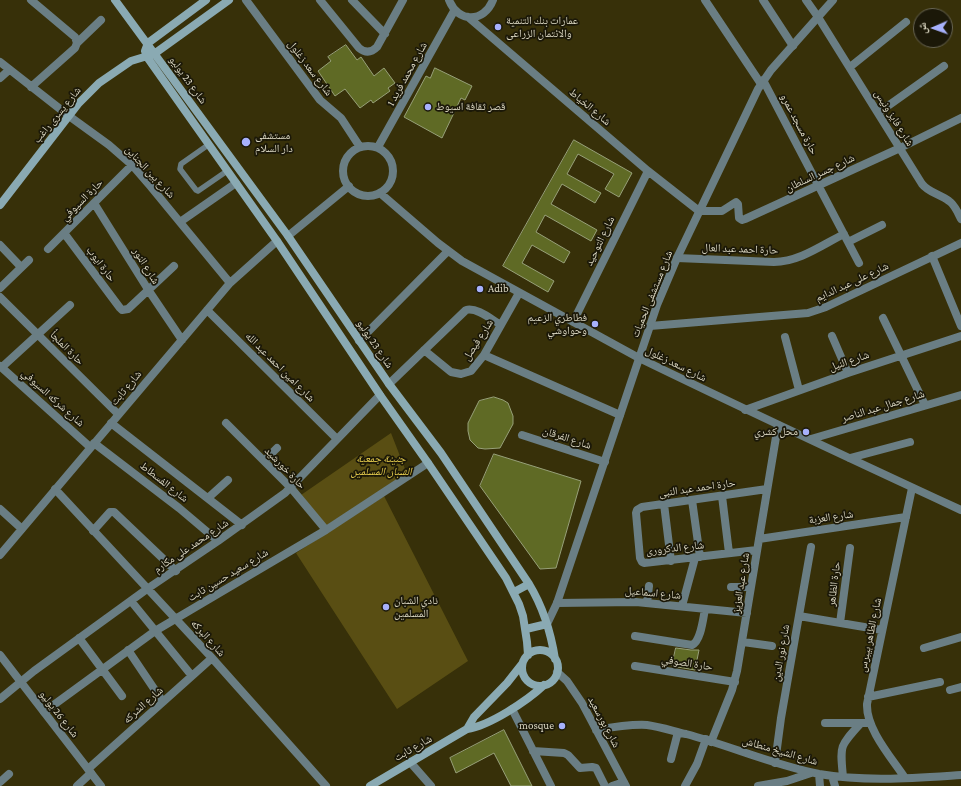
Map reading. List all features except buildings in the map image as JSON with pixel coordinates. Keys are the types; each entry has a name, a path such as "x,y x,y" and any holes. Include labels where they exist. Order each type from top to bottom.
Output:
{"main road":[{"path":"115,0 148,43"},
{"path":"146,57 145,51 148,43 206,0"},
{"name":"شارع يسرى راغب","path":"0,205 68,116 88,93 111,74 131,61 155,53 229,0"},
{"name":"شارع 23 يوليو","path":"148,43 288,236 389,384 441,453 529,584 536,595 547,624 555,659"},
{"name":"شارع 23 يوليو","path":"146,57 236,183 506,578 519,604 526,629 528,655"},
{"path":"514,592 529,584"},
{"path":"526,629 547,624"},
{"path":"542,650 555,659 557,672 552,680 544,685 534,684 525,678 522,668 523,663 532,652 542,650"},
{"name":"شارع ثابت","path":"467,729 474,717 507,683 523,663"},
{"name":"شارع ثابت","path":"370,786 467,729 481,725 512,709 525,701 544,685"}],"street":[{"path":"31,0 75,37 77,43"},
{"name":"شارع سعد زغلول","path":"246,0 320,100 341,118 360,147"},
{"path":"320,0 362,50 370,52 377,47 403,0"},
{"path":"352,0 385,34"},
{"path":"448,0 454,11"},
{"path":"468,17 481,15 486,11 493,0"},
{"name":"حارة مسجد عمرو","path":"705,0 762,82 859,263"},
{"path":"763,0 793,46"},
{"name":"شارع فايز ونيس","path":"806,0 850,67 925,188 952,203 961,219"},
{"name":"شارع مستشفى الحميات","path":"547,624 557,603 650,326 677,258 762,82 831,1"},
{"name":"شارع الخياط","path":"454,11 468,17 648,171 699,211"},
{"name":"شارع محمد فريد 1","path":"378,147 454,11"},
{"path":"31,87 75,48 77,43 101,20"},
{"path":"850,67 906,22"},
{"name":"شارع بين الجناين","path":"0,62 68,116 109,145 132,165 230,283"},
{"path":"878,113 944,66"},
{"path":"0,78 9,70"},
{"name":"شارع جسر السلطان","path":"699,211 722,211 736,202 738,204 738,216 743,220 819,186 961,118"},
{"path":"366,145 378,147 390,158 393,165 393,174 391,181 380,193 366,196 354,191 349,186 345,180 343,167 349,154 360,147 366,145"},
{"name":"حارة السيوفي","path":"48,249 132,165"},
{"name":"شارع التوحيد","path":"573,322 648,171"},
{"path":"180,222 236,183"},
{"path":"288,236 349,186"},
{"name":"شارع سعد زغلول","path":"380,193 448,251 476,270 639,358 745,410 811,439 961,510"},
{"name":"شارع النور","path":"94,203 148,291 182,340"},
{"name":"حارة احمد عبد العال","path":"677,258 774,262 787,261 882,225"},
{"name":"حارة ايوب","path":"64,233 122,310 128,309 148,291"},
{"name":"شارع ثابت","path":"0,555 230,283 276,241"},
{"name":"شارع على عبد الدايم","path":"650,326 808,313 826,307 961,243"},
{"path":"0,245 22,267"},
{"path":"359,342 448,251"},
{"path":"932,256 961,326"},
{"path":"0,288 29,260"},
{"path":"148,291 174,266"},
{"name":"شارع فيصل","path":"424,350 451,372 461,374 471,371 484,355 520,293"},
{"name":"حارة الملجأ","path":"0,297 118,414"},
{"path":"1,366 70,305"},
{"name":"شارع امين احمد عبد الله","path":"207,310 337,439"},
{"path":"389,384 466,310 475,310 501,325"},
{"path":"883,318 925,405"},
{"path":"832,336 848,373"},
{"name":"شارع النيل","path":"745,410 848,373 961,336"},
{"path":"785,337 799,390"},
{"path":"484,355 620,415"},
{"name":"شارع شركه السيوفي","path":"1,366 92,445"},
{"name":"شارع محمد على مكارم","path":"0,699 20,681 131,600 242,525 291,488 380,395"},
{"name":"شارع جمال عبد الناصر","path":"811,439 961,395"},
{"path":"111,423 242,525"},
{"name":"حارة خورشيد","path":"226,423 291,488 326,530"},
{"name":"شارع عبد العزيز","path":"685,786 709,740 735,682 743,642 778,425"},
{"name":"شارع الفرقان","path":"522,435 605,462"},
{"path":"850,458 910,442"},
{"name":"شارع الفسطاط","path":"92,445 178,508 218,541"},
{"path":"264,462 277,448"},
{"name":"شارع سعيد حسين ثابت","path":"44,712 155,631 326,530 428,463"},
{"path":"208,498 228,480"},
{"name":"شارع الظاهر بيبرس","path":"905,778 870,723 867,711 868,698 912,488"},
{"name":"شارع البركه","path":"55,489 212,658 326,786"},
{"name":"حارة احمد عبد النبى","path":"636,516 639,508 767,489"},
{"path":"722,496 729,553"},
{"path":"682,606 698,557 692,500"},
{"path":"664,504 671,561"},
{"path":"0,509 22,529"},
{"path":"93,530 110,512 114,512 176,571"},
{"name":"شارع الدكرورى","path":"636,516 640,561 646,564 757,550"},
{"name":"شارع العزبة","path":"759,539 906,517"},
{"name":"شارع نور الدين","path":"776,764 781,718 811,547"},
{"name":"حارة الظاهر","path":"840,623 850,548"},
{"path":"647,603 649,586"},
{"path":"731,586 751,587"},
{"path":"131,600 192,676"},
{"name":"شارع اسماعيل","path":"557,603 616,601 747,613"},
{"path":"635,636 692,645 698,640 705,609"},
{"path":"799,616 882,630"},
{"path":"924,648 961,637"},
{"path":"79,638 122,696"},
{"path":"743,642 772,646"},
{"path":"128,650 163,702"},
{"name":"شارع 26 يوليو","path":"0,655 101,786"},
{"name":"شارع الشركه","path":"77,786 89,771 212,658"},
{"name":"حارة الصوفي","path":"635,666 735,682"},
{"name":"شارع بورسعيد","path":"557,672 567,681 576,693 625,784"},
{"path":"868,698 940,682"},
{"path":"950,690 961,687"},
{"path":"512,709 551,786"},
{"path":"825,723 870,723"},
{"path":"843,777 840,754 842,748 847,738 861,723"},
{"name":"شارع الشيخ منطاش","path":"596,730 647,725 663,728 709,740 776,764 816,773 874,783 905,778 961,775"},
{"path":"671,759 678,732"},
{"path":"533,751 564,753 568,755 580,768 596,768 605,786"},
{"path":"410,762 430,786"},
{"path":"758,786 787,781 816,773 820,786"},
{"path":"0,782 9,774"},
{"path":"832,776 835,786"},
{"path":"612,786 625,784"}],"lane":[{"path":"208,144 181,164 180,169 198,191 227,171"}],"green space":[{"name":"جنينة جمعية الشبان المسلمين","path":"391,433 407,474 326,526 301,495"},
{"name":"نادي الشبان المسلمين","path":"384,496 468,661 397,709 296,553"}],"place":[{"name":"عمارات بنك التنمية والائتمان الزراعى","path":"498,27"},
{"name":"قصر ثقافة اسيوط","path":"428,107"},
{"name":"مستشفى دار السلام","path":"246,142"},
{"name":"Adib","path":"480,289"},
{"name":"فطاطري الزعيم وحواوشي","path":"595,324"},
{"name":"محل كشري","path":"806,432"},
{"name":"نادي الشبان المسلمين","path":"386,607"},
{"name":"mosque","path":"562,726"}]}
